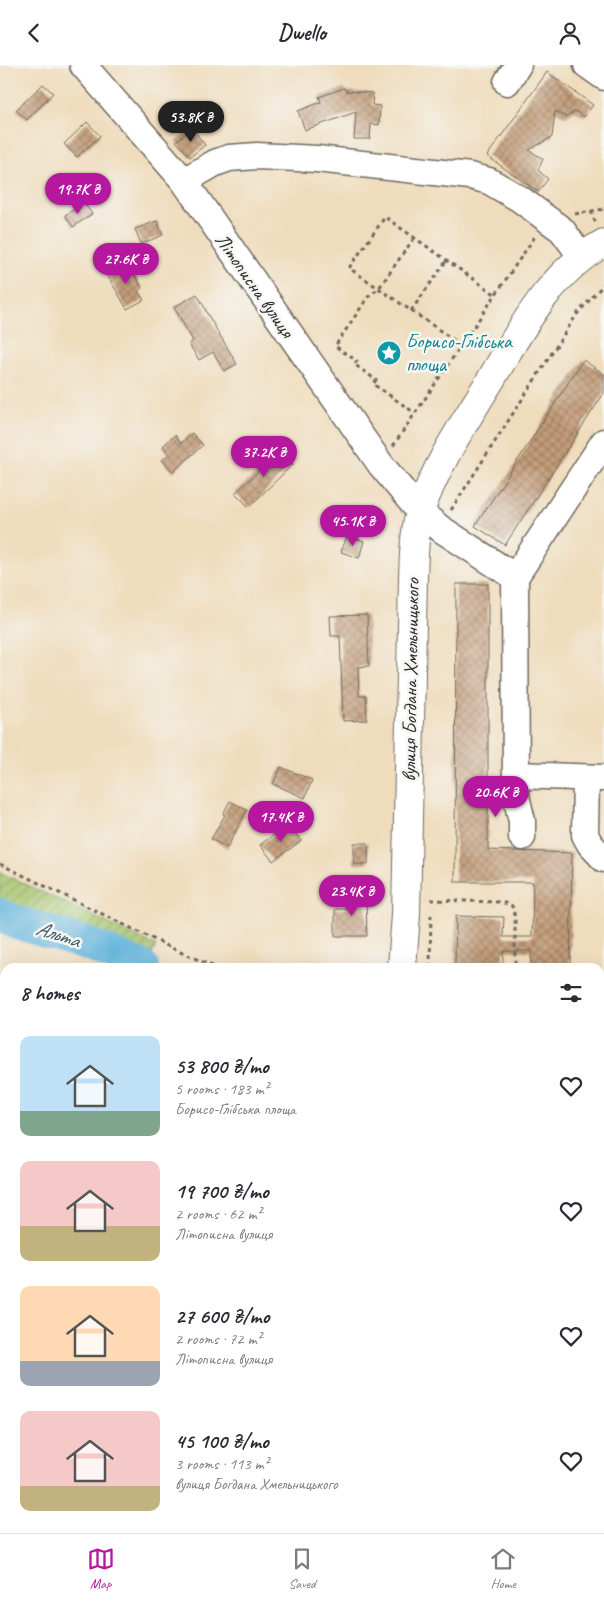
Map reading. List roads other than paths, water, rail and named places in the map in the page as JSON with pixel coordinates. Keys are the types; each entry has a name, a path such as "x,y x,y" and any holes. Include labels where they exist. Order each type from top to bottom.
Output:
{"main road":[{"name":"вулиця Богдана Хмельницького","path":"402,963 406,915 413,577 416,529 420,512 428,489 454,440 531,314 547,292 594,242"}],"street":[{"name":"Літописна вулиця","path":"83,65 184,181 381,465 420,512 441,529 515,577"},
{"path":"587,65 604,77"},
{"path":"184,181 215,163 229,158 257,156 325,160 470,176 489,181 520,199 562,230 594,242"},
{"path":"522,837 522,821 516,796 515,577 604,442"},
{"path":"516,775 595,778 585,835 586,840 604,859"}],"waterway":[{"name":"Альта","path":"0,915 13,921 90,945 133,963"}],"place":[{"name":"Борисо-Глібська площа","path":"389,353"}]}
